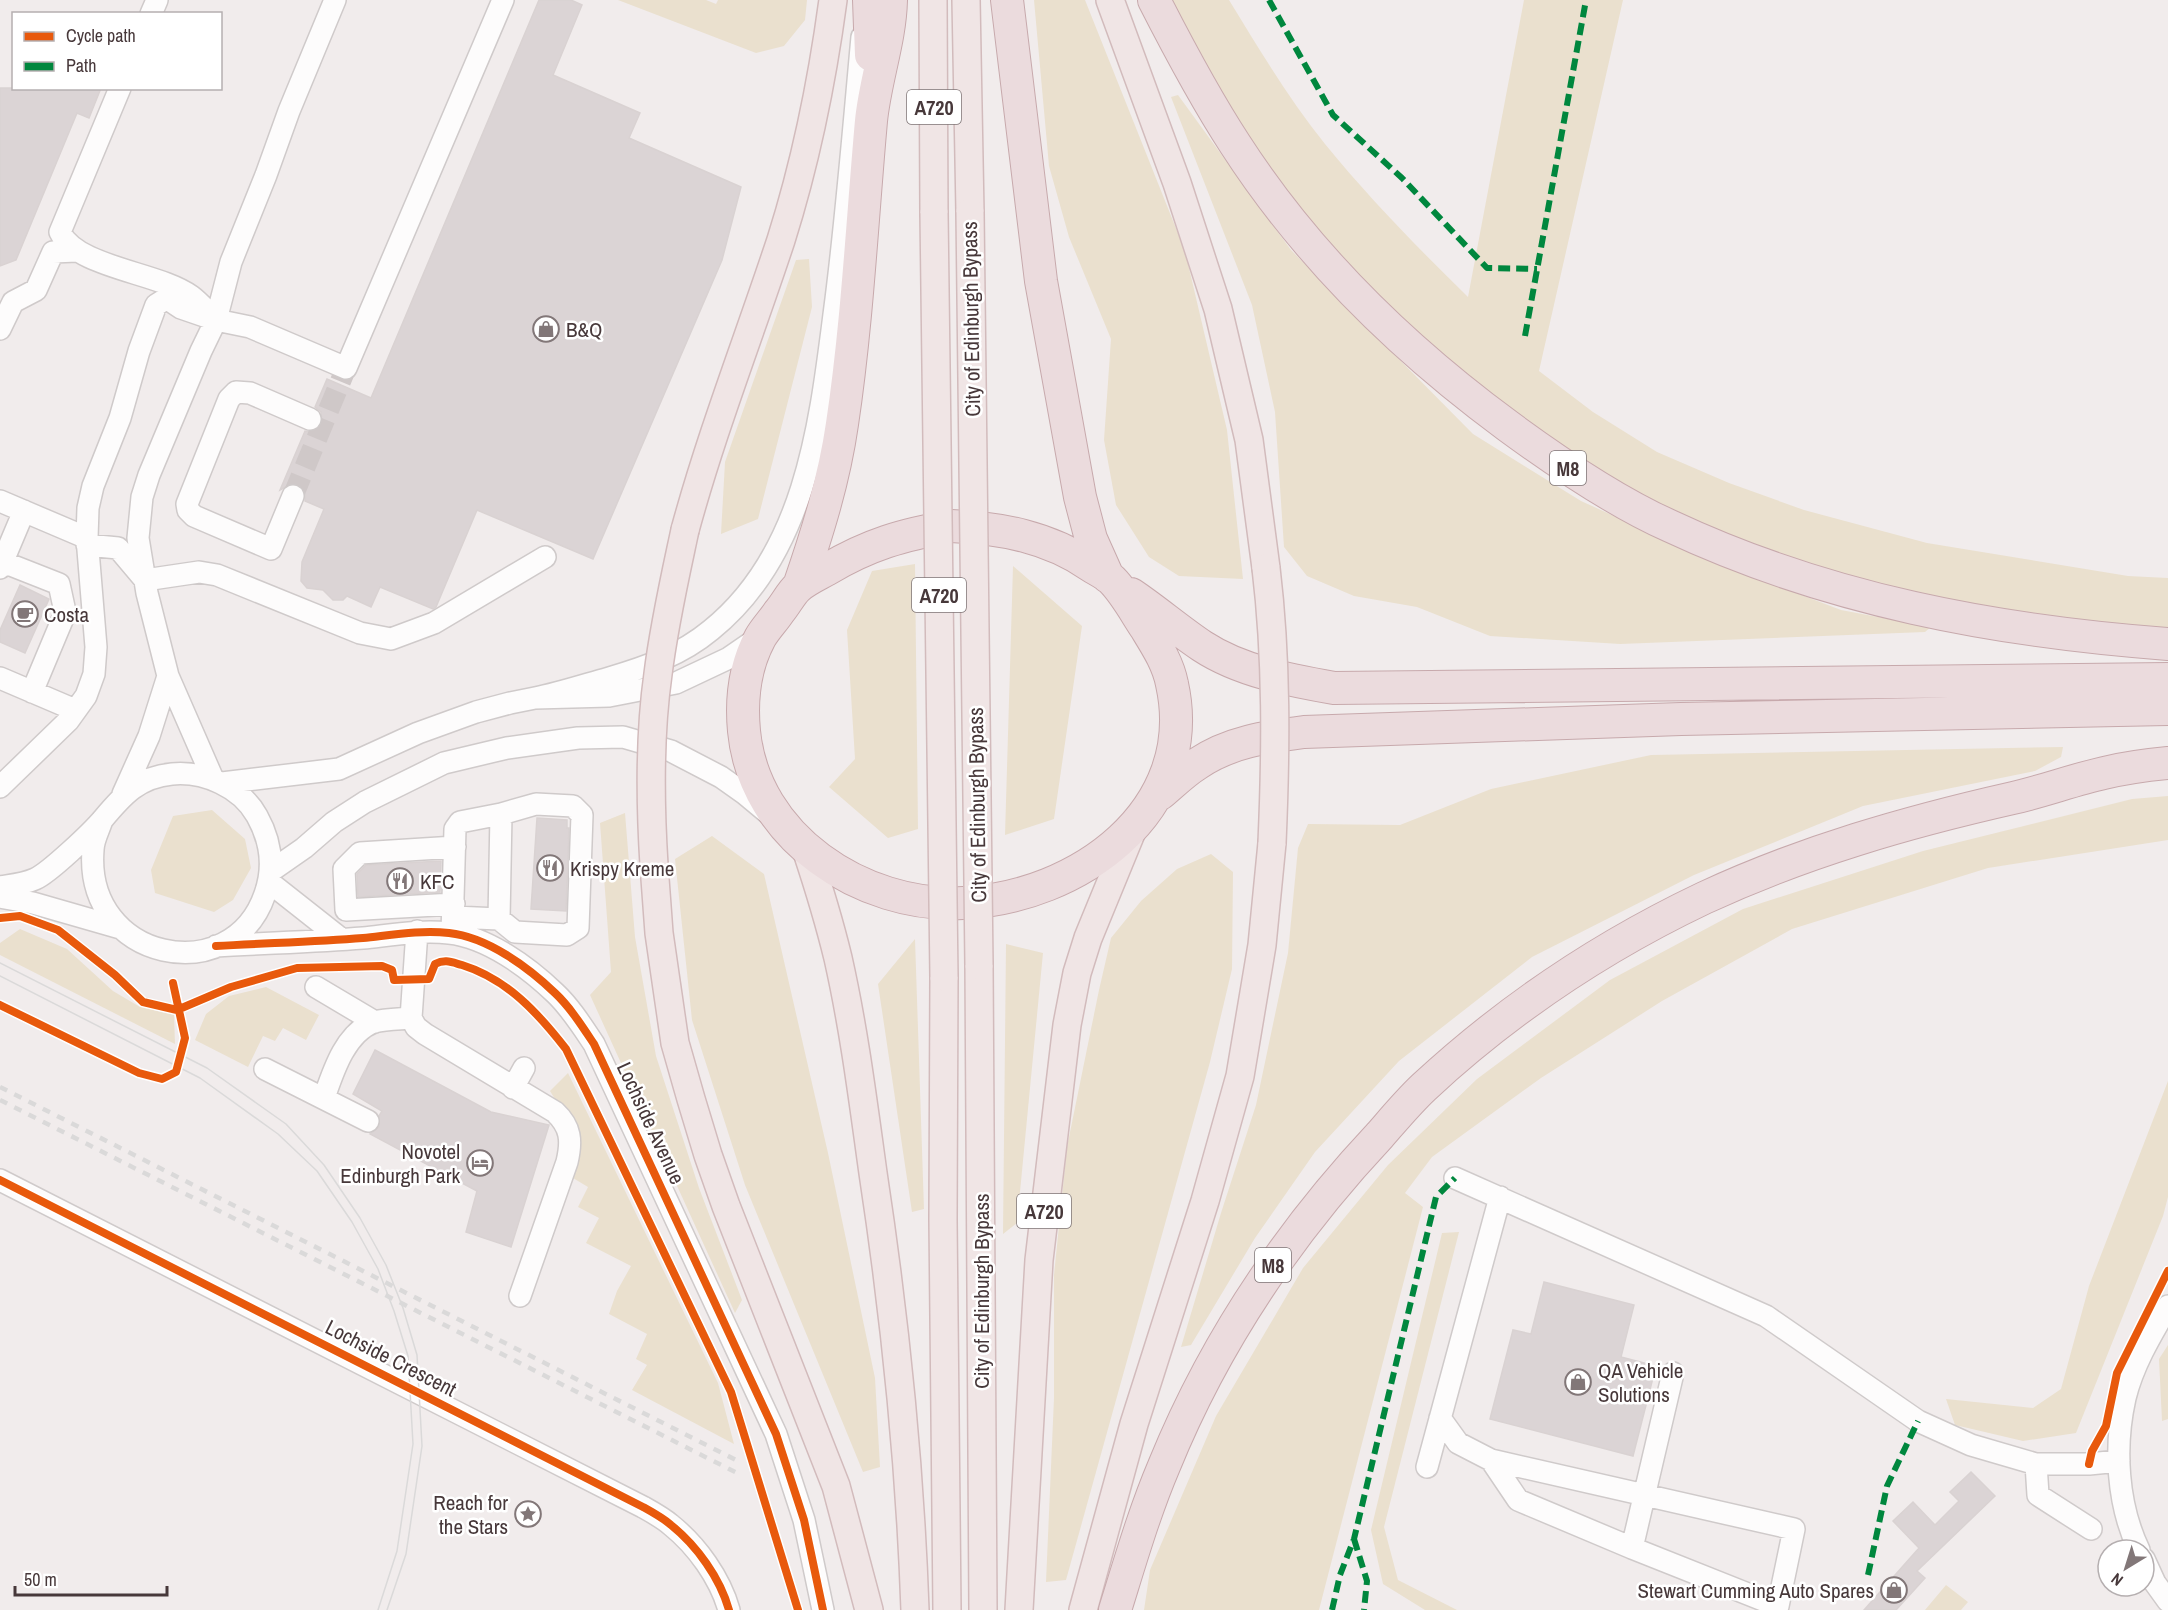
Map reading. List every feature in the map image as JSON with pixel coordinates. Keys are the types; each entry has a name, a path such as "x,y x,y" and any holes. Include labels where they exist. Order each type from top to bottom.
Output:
{"highway":[{"path":"867,0 873,100"},
{"path":"891,0 890,22 873,100 853,339 842,426 825,504 799,586 761,636 751,658 745,681 742,713 745,741 755,781 783,825 806,849 838,871 870,886 922,901 962,903 1031,892 1071,874 1112,849 1135,825 1155,798 1171,762 1176,741 1176,707 1172,681 1161,652 1110,579 1091,539 1080,497 1041,281 1007,0"},
{"name":"M8","path":"1154,0 1198,83 1235,144 1271,196 1313,247 1356,296 1440,374 1549,457 1666,525 1729,552 1805,579 1873,599 1942,615 2112,640 2168,644"},
{"path":"799,586 875,544 905,535 951,526 988,527 1029,536 1072,552 1203,646 1232,661 1291,680 1334,688 2168,679"},
{"path":"1155,798 1196,764 1222,750 1256,739 1304,732 1681,719 2168,709"},
{"name":"M8","path":"1115,1610 1129,1563 1168,1457 1210,1371 1269,1270 1306,1219 1342,1176 1422,1089 1475,1043 1576,970 1640,931 1705,898 1758,875 1826,849 1944,813 2019,797 2102,773 2168,763"}],"main road":[{"path":"833,0 823,72 807,150 781,238 702,469 686,530 664,636 655,703 651,780 659,933 675,1043 708,1155 726,1206 836,1486 870,1610"},
{"name":"City of Edinburgh Bypass","path":"933,0 944,977 947,1610"},
{"name":"City of Edinburgh Bypass","path":"966,0 979,965 983,1610"},
{"path":"1083,1610 1134,1424 1205,1201 1240,1076 1262,945 1272,843 1275,736 1273,627 1249,440 1218,309 1177,183 1110,0"},
{"name":"A720","path":"1020,1610 1039,1260 1067,1026 1077,973 1088,938 1135,825"},
{"path":"806,849 823,900 853,1035 882,1233 899,1374 915,1610"}],"street":[{"path":"217,781 168,676 145,580 138,538 142,497 149,475 216,320 231,262 266,176 288,111 334,0"},
{"path":"5,783 47,743 75,710 86,696 94,674 96,647 87,542 88,508 93,486 120,418 139,351 156,305 164,300 174,302 181,308 216,320 250,327 346,368 503,0"},
{"path":"217,781 339,770 443,723 476,712 569,691 637,670 685,649 735,610 772,556 789,525 810,465 824,394 843,237 867,0"},
{"path":"119,90 60,232 64,240 77,251 127,272 144,274 190,295 216,320"},
{"path":"0,329 13,302 36,290 51,254 77,251"},
{"path":"293,496 271,549 194,516 188,510 187,504 229,399 236,392 250,393 310,419"},
{"path":"0,501 87,542 117,548 145,580"},
{"path":"24,511 1,565 59,584 64,606 63,618 32,692"},
{"path":"145,580 199,572 217,575 360,633 391,639 434,623 544,556"},
{"path":"535,698 609,696 676,683 729,658 761,636"},
{"path":"123,795 150,736 168,676"},
{"path":"0,678 75,710"},
{"path":"270,877 334,822 365,802 444,764 507,748 578,738 623,737 671,751 721,777 746,794 783,825"},
{"path":"0,887 36,879 47,873 102,820 123,795 146,781 173,774 193,774 217,781 240,795 254,811 264,830 270,850 270,877 262,903 251,920 235,935 216,946 193,952 168,952 144,945 120,928 102,905 93,877 93,848 102,820"},
{"path":"453,918 455,838 460,822 536,804 573,806 582,815 578,928 567,935 515,932 499,919 453,918 346,910 344,869 360,853 429,849 455,838"},
{"path":"499,919 501,814"},
{"path":"270,877 340,938"},
{"path":"0,897 33,903 120,928"},
{"name":"Lochside Avenue","path":"216,946 361,938 417,931 453,918 525,967 556,993 577,1018 594,1044 776,1434 804,1520 823,1610"},
{"path":"417,931 411,1018 416,1027 555,1112 569,1131 571,1145 560,1185 520,1296"},
{"path":"316,987 375,1022"},
{"path":"324,1098 335,1069 355,1034 375,1022 411,1018"},
{"path":"513,1088 524,1068"},
{"path":"266,1069 368,1120"},
{"path":"1455,1178 1766,1316 1918,1420 1971,1445 2036,1464 2089,1464 2119,1461"},
{"name":"Lochside Crescent","path":"0,1180 643,1507 670,1524 693,1547 713,1574 729,1610"},
{"path":"1427,1467 1500,1197"},
{"path":"2134,1538 2123,1500 2119,1434 2126,1396 2144,1348 2168,1306"},
{"path":"1632,1548 1673,1373"},
{"path":"1440,1418 1458,1443 1491,1460 1794,1529 1778,1606 1518,1500 1491,1460"},
{"path":"2036,1464 2038,1495 2091,1529"},
{"path":"2156,1583 2168,1601"}],"shaded area":[{"path":"618,0 706,0 716,4 718,0 807,0 805,20 784,46 756,53"},
{"path":"1034,0 1085,0 1185,251 1227,430 1243,579 1179,576 1149,557 1116,505 1104,440 1111,339 1069,237 1049,166"},
{"path":"1154,0 1229,0 1287,92 1325,144 1394,222 1468,297 1524,0 1623,0 1539,371 1593,412 1657,452 1729,483 1804,510 1927,543 2128,576 2168,578 2168,644 1942,615 1667,525 1356,295"},
{"path":"1178,95 1291,250 1473,434 1581,501 1720,564 1841,610 1931,627 1925,632 1620,644 1490,636 1417,607 1354,596 1307,576 1284,547 1275,412 1252,305 1171,97"},
{"path":"809,259 812,307 758,519 721,534 725,462 796,260"},
{"path":"915,564 918,829 888,838 829,787 855,759 847,630 872,571"},
{"path":"1013,566 1082,626 1054,819 1005,835"},
{"path":"2063,747 2061,757 2035,771 1863,806 1694,875 1532,957 1399,1061 1315,1152 1255,1238 1191,1345 1181,1347 1256,1105 1288,953 1298,848 1308,824 1400,825 1491,789 1651,755"},
{"path":"2168,796 2168,840 1988,868 1792,929 1662,1001 1541,1078 1432,1157 1405,1193 1423,1207 1319,1610 1144,1610 1150,1570 1216,1416 1303,1268 1388,1165 1477,1079 1610,980 1743,909 1923,851 2132,799"},
{"path":"212,810 245,839 251,868 233,900 214,912 155,893 151,870 173,816"},
{"path":"625,813 635,937 656,1056 699,1188 742,1300 735,1313 590,995 611,972 600,823"},
{"path":"712,836 764,874 828,1153 875,1378 880,1467 863,1472 745,1185 692,1020 675,859"},
{"path":"1211,854 1233,872 1232,969 1210,1062 1066,1580 1046,1582 1054,1398 1054,1275 1067,1147 1099,990 1111,938 1141,901 1177,869"},
{"path":"20,929 67,949 113,991 140,1007 174,1015 175,1044 0,955 0,943"},
{"path":"915,939 924,1209 912,1212 878,984"},
{"path":"1006,944 1043,953 1017,1223 1003,1234"},
{"path":"266,987 319,1015 306,1040 283,1028 275,1041 263,1036 248,1067 195,1040 206,1014 229,996"},
{"path":"568,1073 718,1383 734,1444 632,1390 647,1365 636,1359 647,1334 609,1314 617,1291 631,1266 586,1243 599,1218 578,1207 588,1187 568,1175 579,1138 550,1091"},
{"path":"2168,1081 2168,1197 2163,1216 2076,1433 2023,1441 1955,1425 1946,1399 2033,1408 2061,1389 2089,1286"},
{"path":"1459,1232 1384,1527 1398,1580 1457,1610 1425,1610 1383,1584 1371,1530 1442,1233"},
{"path":"2168,1345 2168,1419 2162,1421 2159,1359"},
{"path":"1946,1585 1968,1602 1961,1610 1925,1610"}],"building":[{"name":"B&Q","path":"539,0 571,0 582,5 553,75 640,113 629,138 741,187 722,260 593,559 477,510 436,607 433,609 380,587 371,607 347,596 343,600 333,600 323,590 307,588 301,581 302,562 324,509 305,501 305,494 298,485 291,484 280,490 305,431 317,430 322,424 321,412 315,407 327,379 371,398"},
{"path":"0,88 100,90 89,118 77,113 16,260 0,266"},
{"name":"Costa","path":"20,585 49,599 25,653 0,642 0,630"},
{"path":"537,818 567,820 567,828 569,828 566,911 531,909"},
{"path":"441,861 440,892 358,897 357,874 366,865"},
{"name":"Novotel Edinburgh Park","path":"375,1050 491,1112 549,1125 511,1247 466,1232 477,1191 370,1134 379,1127 379,1116 382,1111 353,1094"},
{"path":"1544,1282 1634,1305 1621,1357 1656,1366 1633,1456 1490,1419 1513,1330 1531,1334"},
{"path":"1971,1472 1995,1496 1917,1571 1925,1578 1896,1610 1864,1610 1919,1548 1893,1521 1913,1502 1935,1525 1959,1501 1950,1492"}],"tunnel":[{"path":"293,496 346,368"}],"tram line":[{"path":"0,963 207,1068 286,1124 324,1165 360,1218 386,1265 403,1308 417,1355 422,1446 406,1554 387,1610"},
{"path":"0,976 200,1078 278,1134 317,1171 352,1222 378,1269 408,1356 413,1444 397,1551 378,1610"}],"railway":[{"path":"0,1087 736,1460"},
{"path":"0,1100 737,1473"}],"marked path":[{"path":"1269,0 1333,115 1402,178 1487,268 1537,269"},
{"path":"1525,336 1586,0"},
{"path":"1332,1610 1340,1575 1354,1539 1436,1197 1455,1178"},
{"path":"1868,1575 1887,1486 1918,1421"},
{"path":"1354,1539 1367,1581 1364,1610"}],"cycle path":[{"path":"0,918 20,916 58,930 115,975 143,1002 177,1010 231,987 297,968 382,966 392,970 394,980 429,979 435,964 445,961 462,965 493,979 533,1010 566,1049 731,1392 798,1610"},
{"path":"216,946 345,939 417,932 449,933 478,940 506,955 532,973 560,998 594,1044 776,1434 804,1520 823,1610"},
{"path":"0,1005 139,1073 162,1079 176,1072 185,1038 173,983"},
{"path":"0,1180 654,1513 681,1533 706,1563 720,1586 729,1610"},
{"path":"2089,1464 2092,1451 2106,1426 2117,1373 2168,1271"}],"place":[{"name":"B&Q","path":"546,329"},
{"name":"Costa","path":"25,614"},
{"name":"Krispy Kreme","path":"550,868"},
{"name":"KFC","path":"400,881"},
{"name":"Novotel Edinburgh Park","path":"480,1163"},
{"name":"QA Vehicle Solutions","path":"1578,1382"},
{"name":"Reach for the Stars","path":"528,1514"},
{"name":"Stewart Cumming Auto Spares","path":"1894,1590"}]}
